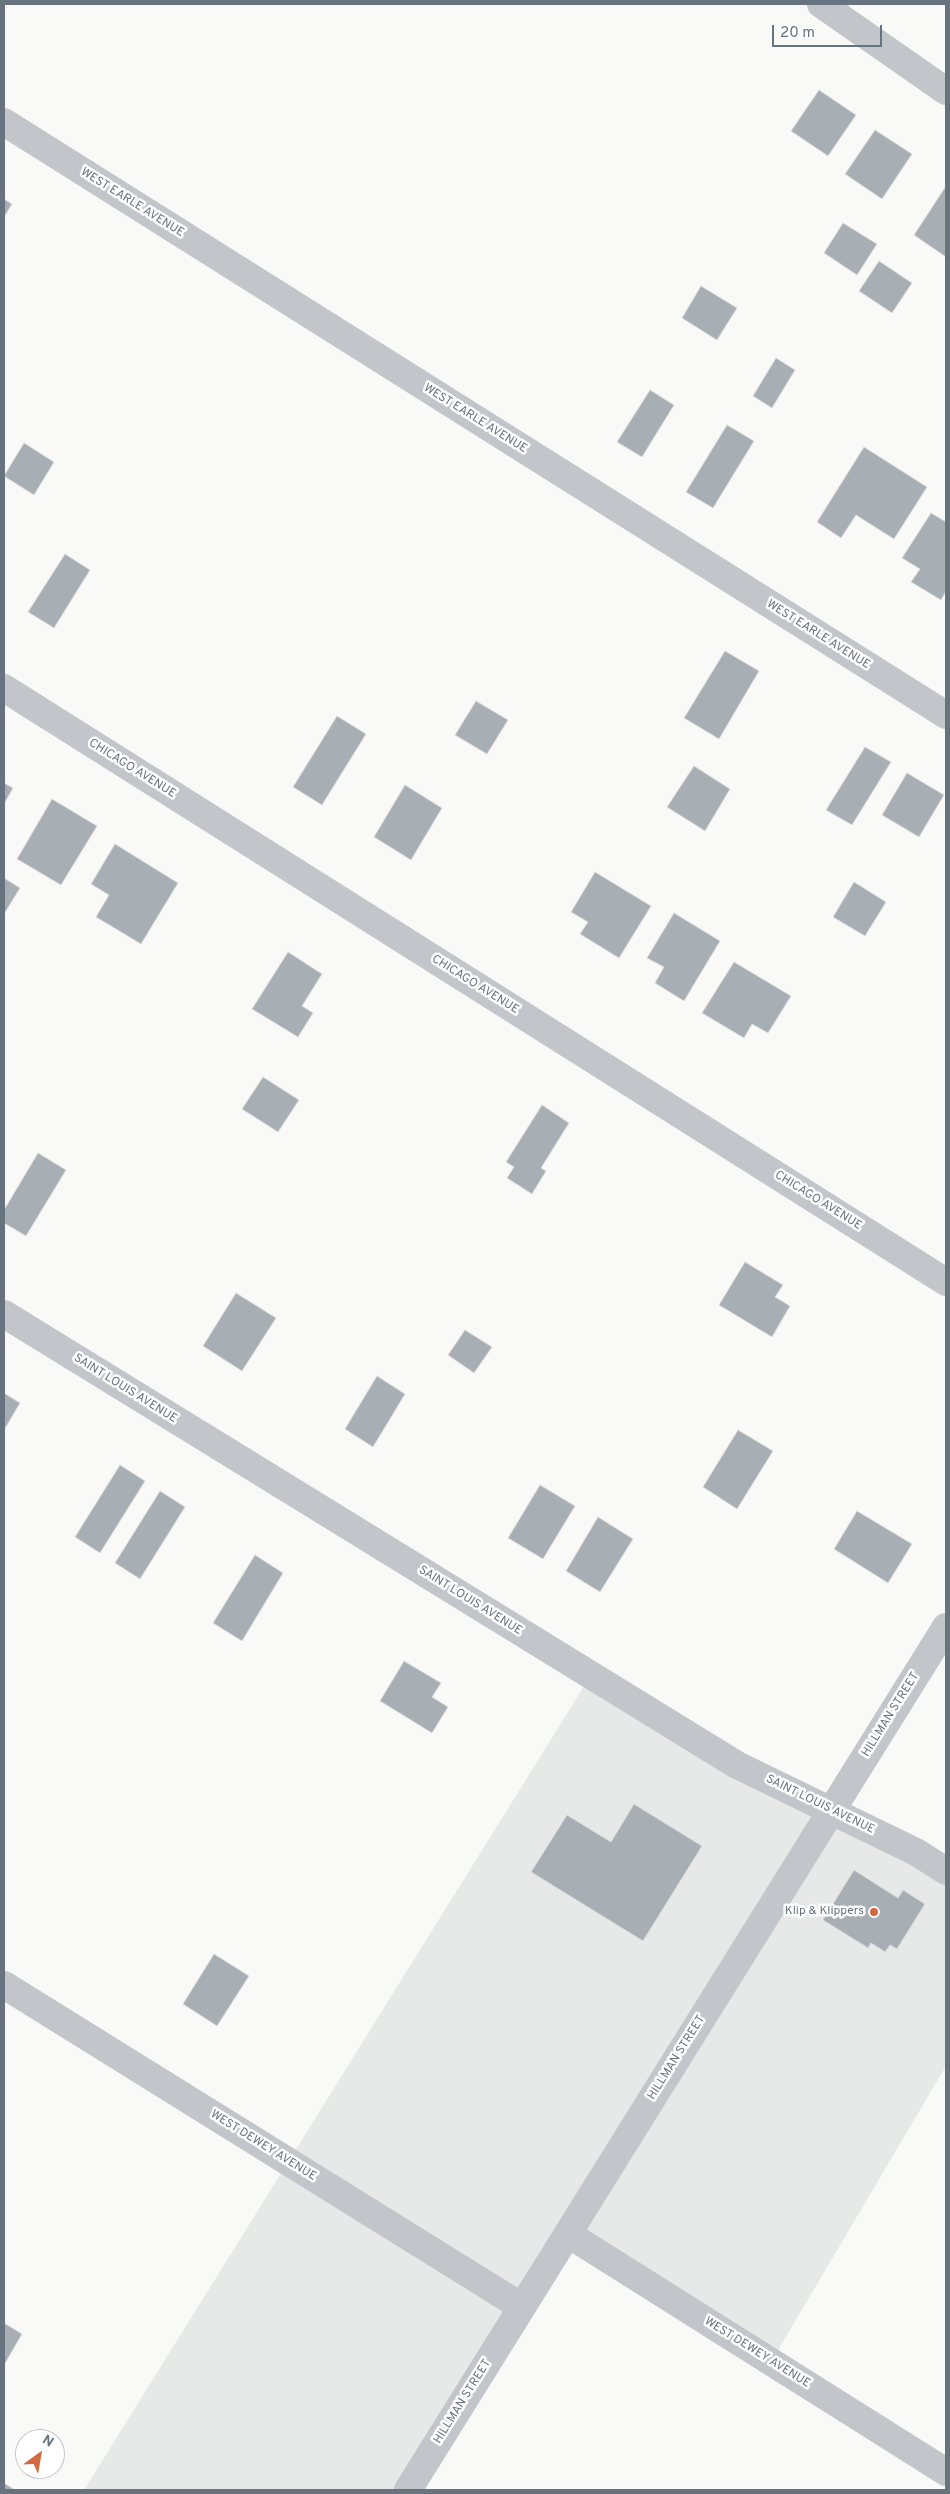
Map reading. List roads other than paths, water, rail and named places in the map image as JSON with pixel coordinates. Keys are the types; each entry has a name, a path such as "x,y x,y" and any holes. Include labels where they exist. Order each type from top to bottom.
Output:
{"street":[{"path":"821,4 946,91"},
{"name":"WEST EARLE AVENUE","path":"4,122 946,716"},
{"name":"CHICAGO AVENUE","path":"4,688 946,1282"},
{"name":"SAINT LOUIS AVENUE","path":"4,1314 737,1765 916,1852 946,1871"},
{"name":"HILLMAN STREET","path":"408,2490 946,1626"},
{"name":"WEST DEWEY AVENUE","path":"4,1985 522,2307"},
{"name":"WEST DEWEY AVENUE","path":"568,2234 946,2472"}],"place":[{"name":"Klip & Klippers","path":"874,1912"}]}
